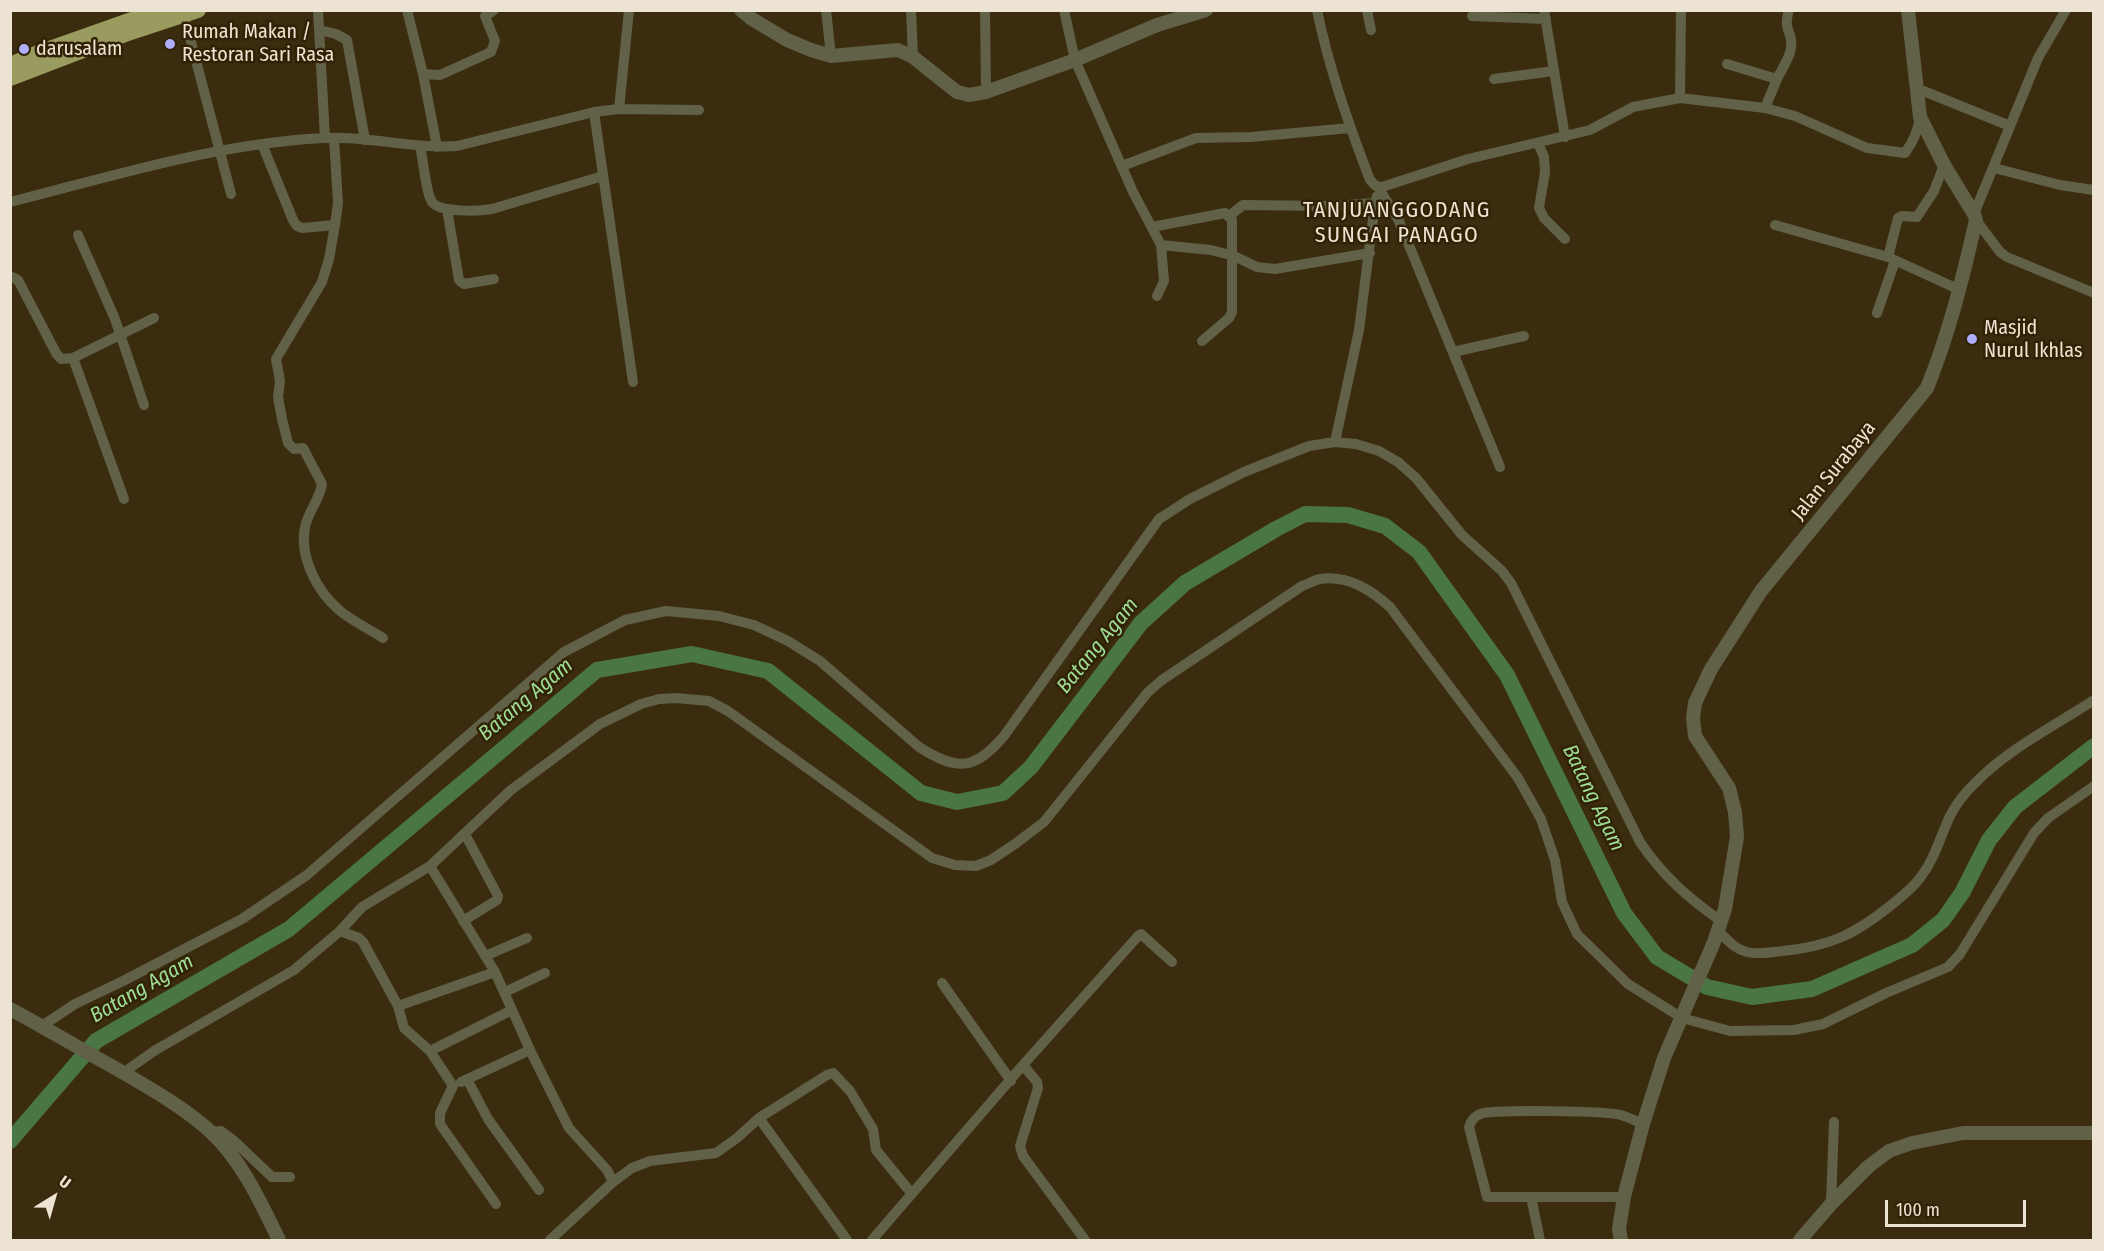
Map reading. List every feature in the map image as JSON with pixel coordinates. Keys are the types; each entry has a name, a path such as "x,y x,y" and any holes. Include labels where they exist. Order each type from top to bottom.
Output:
{"highway":[{"path":"10,65 121,22 160,10"},
{"path":"10,78 121,22 191,13"}],"street":[{"path":"318,10 329,138 338,203 329,259 322,282 276,359 280,381 277,390 288,443 294,449 303,448 322,484 305,525 303,540 305,558 325,596 341,612 383,638"},
{"path":"407,10 423,74 437,147"},
{"path":"423,74 440,75 490,52 495,41 485,16 494,10"},
{"path":"619,109 629,10"},
{"path":"741,10 787,40 831,56 898,50 913,57 957,92 969,95 986,92 1075,60 1156,25 1206,10"},
{"path":"826,10 831,56"},
{"path":"911,10 913,57"},
{"path":"985,10 986,92"},
{"path":"1064,10 1075,60 1133,192 1161,245 1164,281 1157,296"},
{"path":"1317,10 1324,45 1350,128 1370,180 1376,186 1384,188 1468,159 1590,130 1633,107 1680,98 1765,108 1795,116 1867,148 1905,153 1917,135 1920,117 1908,10"},
{"path":"1368,10 1371,30"},
{"path":"1680,98 1681,10"},
{"path":"1765,108 1791,49 1791,40 1785,21 1789,10"},
{"path":"1975,217 2037,58 2066,10"},
{"path":"191,13 231,194"},
{"path":"1472,16 1545,15 1564,137"},
{"path":"320,30 336,34 347,40 365,140"},
{"path":"1727,63 1777,79"},
{"path":"1494,79 1554,71"},
{"path":"1916,88 2010,126"},
{"path":"10,202 220,150 262,144 329,138 420,146 457,146 594,112 619,109 699,110"},
{"path":"594,112 633,382"},
{"path":"1920,117 1944,165 1975,217 2001,252 2007,257 2094,293"},
{"path":"1122,166 1196,138 1251,137 1350,128"},
{"path":"1538,143 1544,157 1545,172 1539,208 1544,218 1565,239"},
{"path":"262,144 297,226 302,228 335,225"},
{"path":"420,146 430,196 437,206 447,209 483,210 603,176"},
{"path":"1877,313 1891,259 1898,218 1917,217 1934,191 1944,165"},
{"path":"1994,168 2060,185 2094,190"},
{"path":"1335,441 1357,340 1375,202 1384,188"},
{"path":"1384,188 1500,467"},
{"path":"1229,216 1242,205 1330,206 1375,202"},
{"path":"447,209 459,280 464,284 494,279"},
{"path":"1152,227 1225,213 1232,220 1234,256 1232,312 1229,318 1202,341"},
{"name":"Jalan Surabaya","path":"1620,1240 1619,1229 1624,1197 1643,1124 1664,1058 1718,931 1725,909 1737,837 1735,812 1729,788 1695,736 1693,718 1695,703 1711,669 1761,591 1927,388 1939,359 1960,290 1975,217"},
{"path":"1775,225 1891,259 1960,290"},
{"path":"78,235 102,286 144,405"},
{"path":"1161,245 1211,250 1234,256 1257,267 1275,269 1370,253"},
{"path":"10,276 18,280 61,359 73,358 154,318"},
{"path":"1453,352 1524,336"},
{"path":"73,358 124,499"},
{"path":"47,1029 75,1004 232,924 284,892 307,875 564,652 626,620 666,612 719,616 754,625 788,641 820,661 918,747 954,765 969,765 983,758 1004,735 1159,519 1190,499 1244,472 1309,446 1335,441 1379,451 1398,462 1416,478 1462,535 1502,571 1524,609 1640,842 1656,866 1702,908 1718,931 1735,947 1754,954 1806,948 1842,938 1860,928 1908,891 1919,879 1930,863 1958,802 1973,784 1992,766 2026,741 2094,700"},
{"path":"119,1071 294,970 340,931 362,907 430,866 511,790 600,724 641,704 659,699 676,698 709,701 728,711 932,858 955,865 976,866 991,860 1044,822 1148,692 1162,680 1302,586 1320,579 1347,580 1372,591 1390,607 1518,778 1541,819 1555,860 1562,902 1577,934 1628,984 1682,1018 1730,1031 1794,1030 1822,1024 1886,993 1948,967 1960,954 2034,833 2048,818 2094,786"},
{"path":"463,921 497,900 498,896 465,834"},
{"path":"430,866 495,972 568,1128 607,1170 613,1182"},
{"path":"340,931 359,938 363,942 398,1006 404,1028 430,1051 453,1086"},
{"path":"872,1240 1139,935 1141,934 1172,962"},
{"path":"485,956 526,938"},
{"path":"398,1006 495,972"},
{"path":"505,992 545,973"},
{"path":"942,983 1011,1081"},
{"path":"10,1009 119,1071 186,1113 211,1132 232,1156 279,1240"},
{"path":"430,1051 512,1010"},
{"path":"496,1204 440,1124 440,1113 453,1086 530,1050"},
{"path":"1023,1065 1037,1082 1038,1088 1020,1146 1023,1156 1085,1240"},
{"path":"550,1240 613,1182 632,1168 650,1161 716,1153 759,1118 827,1075 835,1074 850,1091 873,1129 876,1150 912,1194"},
{"path":"467,1079 488,1119 539,1190"},
{"path":"1624,1197 1491,1198 1485,1193 1469,1127 1470,1122 1478,1115 1488,1112 1521,1112 1606,1113 1621,1115 1643,1124"},
{"path":"759,1118 847,1240"},
{"path":"1832,1204 1834,1122"},
{"path":"211,1132 221,1131 272,1177 290,1177"},
{"path":"1800,1240 1869,1166 1889,1150 1963,1133 2094,1133"},
{"path":"1531,1197 1540,1240"}],"waterway":[{"name":"Batang Agam","path":"10,1141 96,1041 289,929 597,670 692,654 768,671 921,793 957,802 1003,793 1031,767 1141,623 1185,583 1305,514 1348,515 1385,526 1419,552 1507,675 1624,913 1657,957 1707,987 1752,997 1812,989 1912,945 1943,920 1962,893 1989,840 2015,807 2094,746"}],"place":[{"name":"Rumah Makan / Restoran Sari Rasa","path":"170,44"},
{"name":"darusalam","path":"24,49"},
{"name":"Masjid Nurul Ikhlas","path":"1972,339"}],"district":[{"name":"TANJUANGGODANG SUNGAI PANAGO","path":"1397,224"}]}
